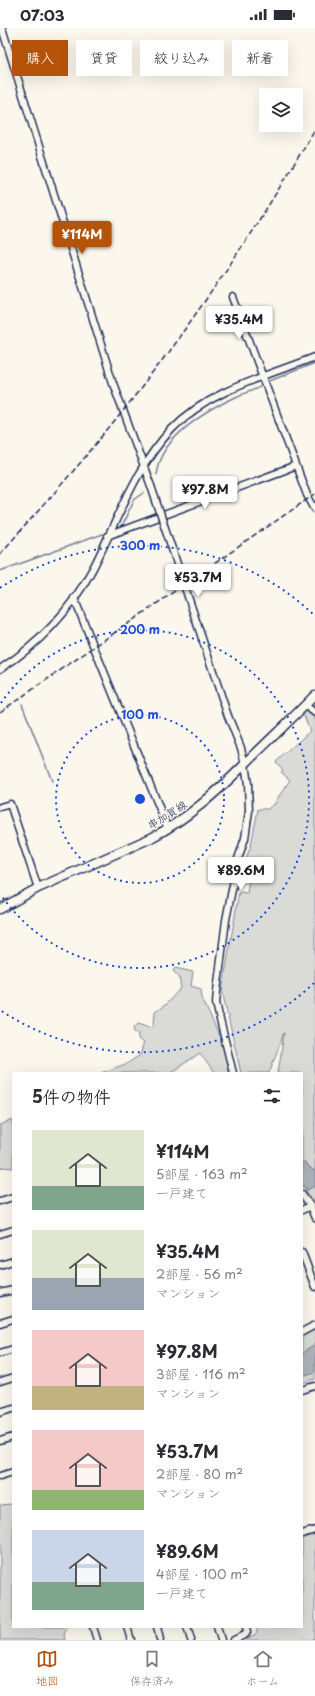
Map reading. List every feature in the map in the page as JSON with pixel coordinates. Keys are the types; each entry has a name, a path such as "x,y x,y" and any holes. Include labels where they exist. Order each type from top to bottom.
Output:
{"main road":[{"name":"串加賀線","path":"0,909 38,888 168,829 200,807 315,695"}],"street":[{"path":"2,28 113,383 151,486 228,716 241,748 245,764 250,811 245,838 238,859 216,991 219,1016 233,1072"},
{"path":"233,298 307,495 314,507"},
{"path":"0,669 34,645 50,629 74,598 91,571 107,536 144,466 163,440 184,419 213,398 262,377 315,357"},
{"path":"107,536 296,466"},
{"path":"74,598 168,829"},
{"path":"305,705 315,713"},
{"path":"0,807 10,804 38,888"},
{"path":"303,1196 310,1206 315,1218"},
{"path":"0,1201 12,1197"},
{"path":"303,1210 310,1206"},
{"path":"0,1234 12,1230"},
{"path":"303,1255 315,1287"},
{"path":"0,1265 12,1261"},
{"path":"0,1293 12,1290"},
{"path":"0,1323 12,1319"},
{"path":"303,1331 315,1325"},
{"path":"0,1353 12,1349"},
{"path":"0,1382 12,1378"},
{"path":"303,1390 315,1386"},
{"path":"0,1412 12,1408"},
{"path":"0,1441 12,1437"},
{"path":"0,1476 12,1472"},
{"path":"303,1534 315,1530"},
{"path":"93,1628 97,1640"},
{"path":"127,1628 131,1640"},
{"path":"156,1628 160,1640"},
{"path":"187,1628 191,1640"},
{"path":"217,1628 221,1640"},
{"path":"234,1640 246,1634 248,1632 246,1628"}],"shaded area":[{"path":"315,701 315,1204 303,1186 303,1072 278,1072 284,1033 269,1072 241,1072 222,991 239,892 247,893 250,872 242,870 251,845 258,809 268,809 274,805 290,780 281,772 283,770 276,762 310,731 303,713"},
{"path":"175,968 193,972 191,986 201,989 202,998 223,1044 230,1072 213,1072 200,1053 170,1072 104,1072 128,1063 140,1055 144,1043 138,1039 139,1034 135,1031 134,1027 138,1023 151,1027 154,1024 155,1012 165,1005 181,988 179,977 173,971"},
{"path":"12,1120 12,1168 2,1167 0,1170 0,1125"},
{"path":"303,1162 315,1171 315,1186 307,1190 303,1184"},
{"path":"315,1329 315,1379 303,1383 303,1335"},
{"path":"315,1345 315,1372 303,1376 303,1352"},
{"path":"12,1504 12,1628 67,1628 64,1634 65,1640 0,1640 0,1505"},
{"path":"315,1533 315,1637 312,1640 245,1640 256,1634 258,1628 303,1628 303,1537"}],"waterway":[{"path":"267,382 315,363"},
{"path":"156,475 159,462 166,449 175,437 186,427 213,409 263,385"},
{"path":"120,529 134,500 144,493"},
{"path":"0,571 102,534"},
{"path":"22,704 52,781"}],"railway":[{"path":"0,554 101,438 169,351 245,242 315,129"},
{"path":"0,712 315,494"}]}
